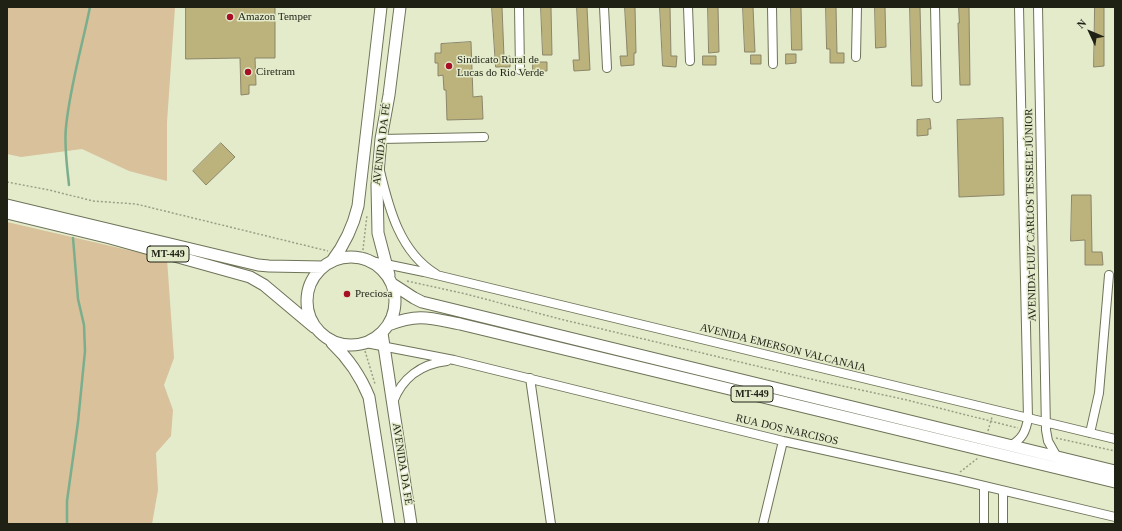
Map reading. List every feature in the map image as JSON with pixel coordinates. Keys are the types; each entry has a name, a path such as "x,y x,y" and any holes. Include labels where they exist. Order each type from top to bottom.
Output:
{"main road":[{"name":"AVENIDA DA FÉ","path":"331,261 353,224 358,206 380,7"},
{"name":"AVENIDA DA FÉ","path":"390,275 378,233 376,210 378,163 389,95 400,7"},
{"name":"MT-449","path":"7,205 258,265 269,266 331,261 345,257 358,257 371,261 390,275 414,298 422,302 1115,471"},
{"name":"MT-449","path":"7,213 110,238 250,277 264,285 314,327 321,335 330,341 341,345 354,346 366,343 377,337 385,329 413,317 428,317 1115,482"},
{"name":"MT-449","path":"314,327 309,318 306,306 307,294 310,283 316,274 331,261"},
{"path":"385,329 393,317 396,305 390,275"},
{"name":"AVENIDA DA FÉ","path":"385,329 384,347 412,524"},
{"name":"AVENIDA DA FÉ","path":"330,341 345,355 355,368 369,397 389,524"}],"street":[{"path":"519,7 520,70"},
{"path":"604,7 607,68"},
{"path":"688,7 690,61"},
{"path":"772,7 773,64"},
{"path":"856,57 857,7"},
{"path":"936,7 937,98"},
{"name":"AVENIDA LUIZ CARLOS TESSELE JÚNIOR","path":"1019,7 1028,418 1026,430"},
{"name":"AVENIDA LUIZ CARLOS TESSELE JÚNIOR","path":"1038,7 1046,436"},
{"path":"381,139 484,137"},
{"path":"378,163 391,210 406,244 424,266 446,278"},
{"path":"371,261 390,275 446,278"},
{"path":"1090,433 1099,392 1109,274"},
{"name":"AVENIDA EMERSON VALCANAIA","path":"446,278 1115,440"},
{"name":"RUA DOS NARCISOS","path":"366,343 454,360 783,441 1003,490 1115,517"},
{"name":"RUA DOS NARCISOS","path":"392,404 401,385 416,372 435,363 454,360"},
{"path":"530,378 551,524"},
{"path":"1010,446 1023,436 1026,430"},
{"path":"1046,436 1057,457"},
{"path":"763,524 783,441"},
{"path":"984,486 984,524"},
{"path":"1003,490 1003,524"}],"path":[{"path":"7,182 49,190 93,201 136,204 321,249 331,261"},
{"path":"390,275 408,282 466,294 560,319 907,400 1026,430"},
{"path":"1046,436 1115,451"}],"shaded area":[{"path":"7,7 175,7 167,122 167,181 129,171 82,149 21,157 7,154"},
{"path":"7,222 167,259 174,358 164,385 173,410 171,436 156,453 158,490 152,524 7,524"}],"building":[{"path":"186,7 275,7 275,58 255,58 256,85 249,85 249,94 241,95 240,58 186,59"},
{"path":"492,7 502,7 504,57 510,56 510,67 496,67"},
{"path":"541,7 551,7 552,55 543,55"},
{"path":"577,7 587,7 590,70 574,71 573,60 579,60"},
{"path":"625,7 635,7 636,53 634,53 634,65 621,66 620,56 627,56"},
{"path":"660,7 670,7 671,56 677,56 676,67 663,66"},
{"path":"708,7 718,7 719,52 709,53"},
{"path":"743,7 753,7 755,52 745,52"},
{"path":"791,7 801,7 802,50 792,50"},
{"path":"826,7 836,7 837,53 844,53 844,63 830,63 830,49 827,49"},
{"path":"875,7 885,7 886,47 876,48"},
{"path":"910,7 920,7 922,86 912,86"},
{"path":"959,7 969,7 970,85 960,85 958,23"},
{"path":"1095,7 1104,7 1104,66 1094,67"},
{"path":"471,42 473,97 482,96 483,119 447,120 446,90 444,90 443,75 438,76 438,63 435,63 435,53 441,53 441,44"},
{"path":"786,54 796,54 796,63 786,64"},
{"path":"751,55 761,55 761,64 751,64"},
{"path":"703,56 716,56 716,65 703,65"},
{"path":"533,62 547,62 547,71 533,71"},
{"path":"1003,118 1004,195 959,197 957,120"},
{"path":"930,119 931,129 928,129 928,135 917,136 917,120"},
{"path":"221,143 235,157 206,185 193,171"},
{"path":"1072,195 1091,195 1092,252 1102,252 1103,265 1085,265 1085,240 1071,241"}],"waterway":[{"path":"69,185 65,134 73,82 90,7"},
{"path":"67,524 67,501 78,422 85,351 84,325 78,299 73,238"}],"place":[{"name":"Amazon Temper","path":"230,17"},
{"name":"Sindicato Rural de Lucas do Rio Verde","path":"449,66"},
{"name":"Ciretram","path":"248,72"},
{"name":"Preciosa","path":"347,294"}]}
